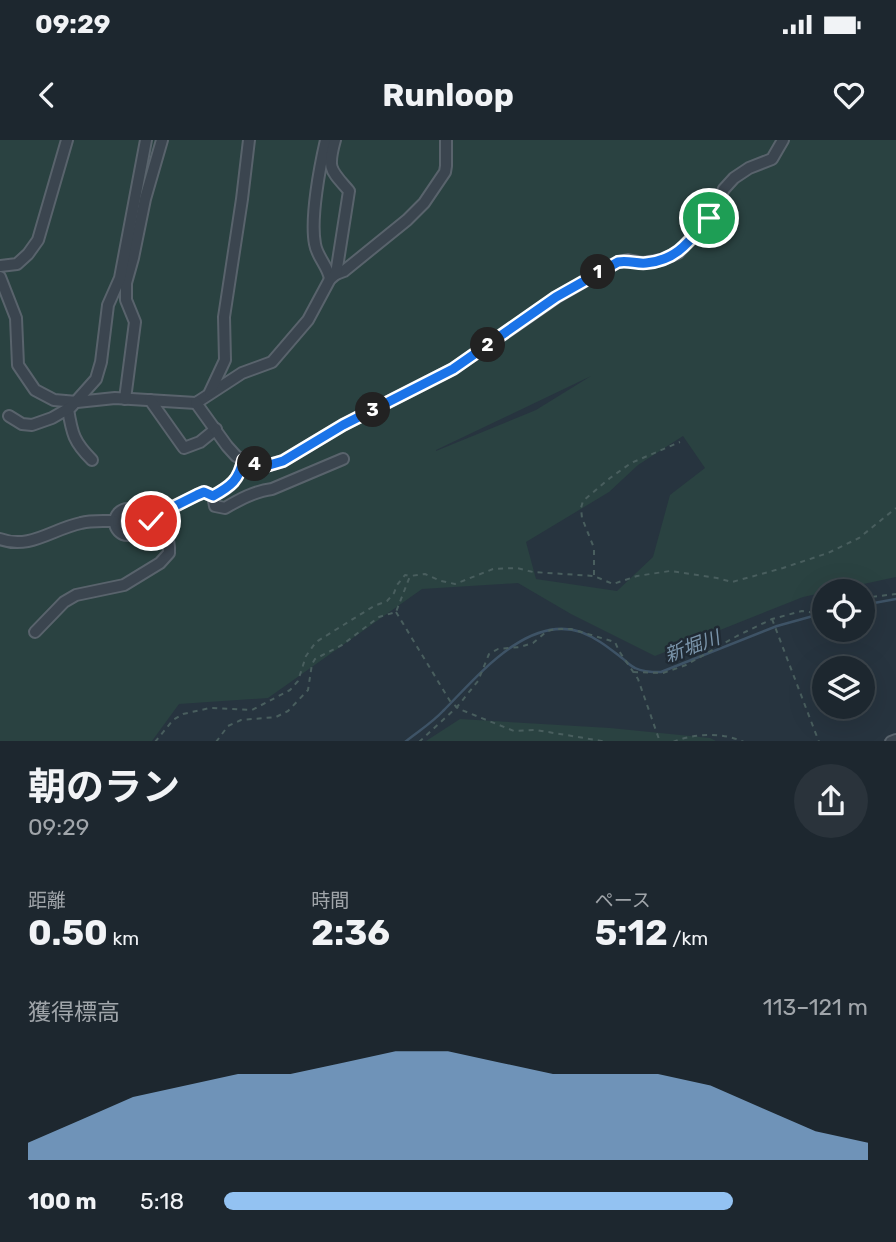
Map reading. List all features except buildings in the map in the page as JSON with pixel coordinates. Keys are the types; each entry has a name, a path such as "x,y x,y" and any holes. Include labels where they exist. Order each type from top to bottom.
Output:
{"street":[{"path":"0,266 17,264 38,240 67,140"},
{"path":"9,416 22,424 32,425 52,418 72,406 96,379 101,362 108,305 120,278 146,140"},
{"path":"125,399 135,321 127,300 126,282 162,140"},
{"path":"209,394 225,360 224,317 249,140"},
{"path":"326,140 320,164 314,238 316,248 333,277"},
{"path":"0,277 16,318 18,365 35,390 72,406 125,399 196,403 242,373 272,362 308,320 333,277 349,191 332,172 329,161 335,140"},
{"path":"333,277 397,229 424,203 445,172 446,140"},
{"path":"196,403 236,456 250,464 266,466 283,461 343,425 453,369 556,297 618,262 628,260 643,263 678,253 709,218 724,190 734,178 749,168 772,159 783,140"},
{"path":"150,400 184,449 200,442 216,429"},
{"path":"72,406 72,434 92,460"},
{"path":"213,496 215,506 225,508 241,498 272,489 344,459"},
{"path":"213,496 235,481 240,474 243,460"},
{"path":"35,632 64,602 76,595 124,585 160,563 169,553 170,542 160,527 146,522 129,508 119,511 114,521 118,531 127,535 137,532 146,522 159,514 197,495 204,492 213,496"},
{"path":"0,548 81,523 114,521"},
{"path":"0,539 12,543"},
{"path":"891,741 896,740"}],"path":[{"path":"594,576 594,548 582,518 583,501 631,463 680,442"},
{"path":"155,741 173,720 183,713 210,708 252,710 290,690 298,681 306,656 316,642 374,606 387,601 405,575 425,574 455,584 493,569 517,568 533,572 594,576 613,584 637,576 670,571 732,582 828,553 859,538 896,508"},
{"path":"396,612 410,576"},
{"path":"875,597 896,594"},
{"path":"633,672 663,673 686,665 772,619 802,611 812,613"},
{"path":"396,612 450,701 457,707 513,731 536,730 608,741"},
{"path":"216,741 228,726 241,720 275,718 288,710 308,690 315,659 342,645 379,617 396,612"},
{"path":"772,619 819,741"},
{"path":"419,741 457,707 478,681 489,654 498,649 533,643 547,631 555,629 571,629 615,642 638,679 660,741"},
{"path":"673,741 708,734 744,741"}],"green space":[{"path":"0,140 896,140 896,577 875,582 875,579 812,579 812,595 655,656 571,614 518,583 422,589 268,698 179,704 152,741 0,741","holes":["591,376 536,410 436,451","683,436 705,468 670,495 653,557 617,591 536,579 526,542 609,492 638,465"]},
{"path":"460,719 610,728 710,738 716,741 426,741"}],"waterway":[{"name":"新堀川","path":"875,603 896,599"},
{"name":"新堀川","path":"406,741 439,715 487,666 523,640 541,632 561,629 581,632 603,644 633,667 661,672 777,626 812,616"}],"route":[{"path":"151,521 159,514 204,492 213,496 222,491 240,474 243,460 250,464 266,466 283,461 343,425 453,369 556,297 618,262 628,260 643,263 678,253 709,218"}]}
